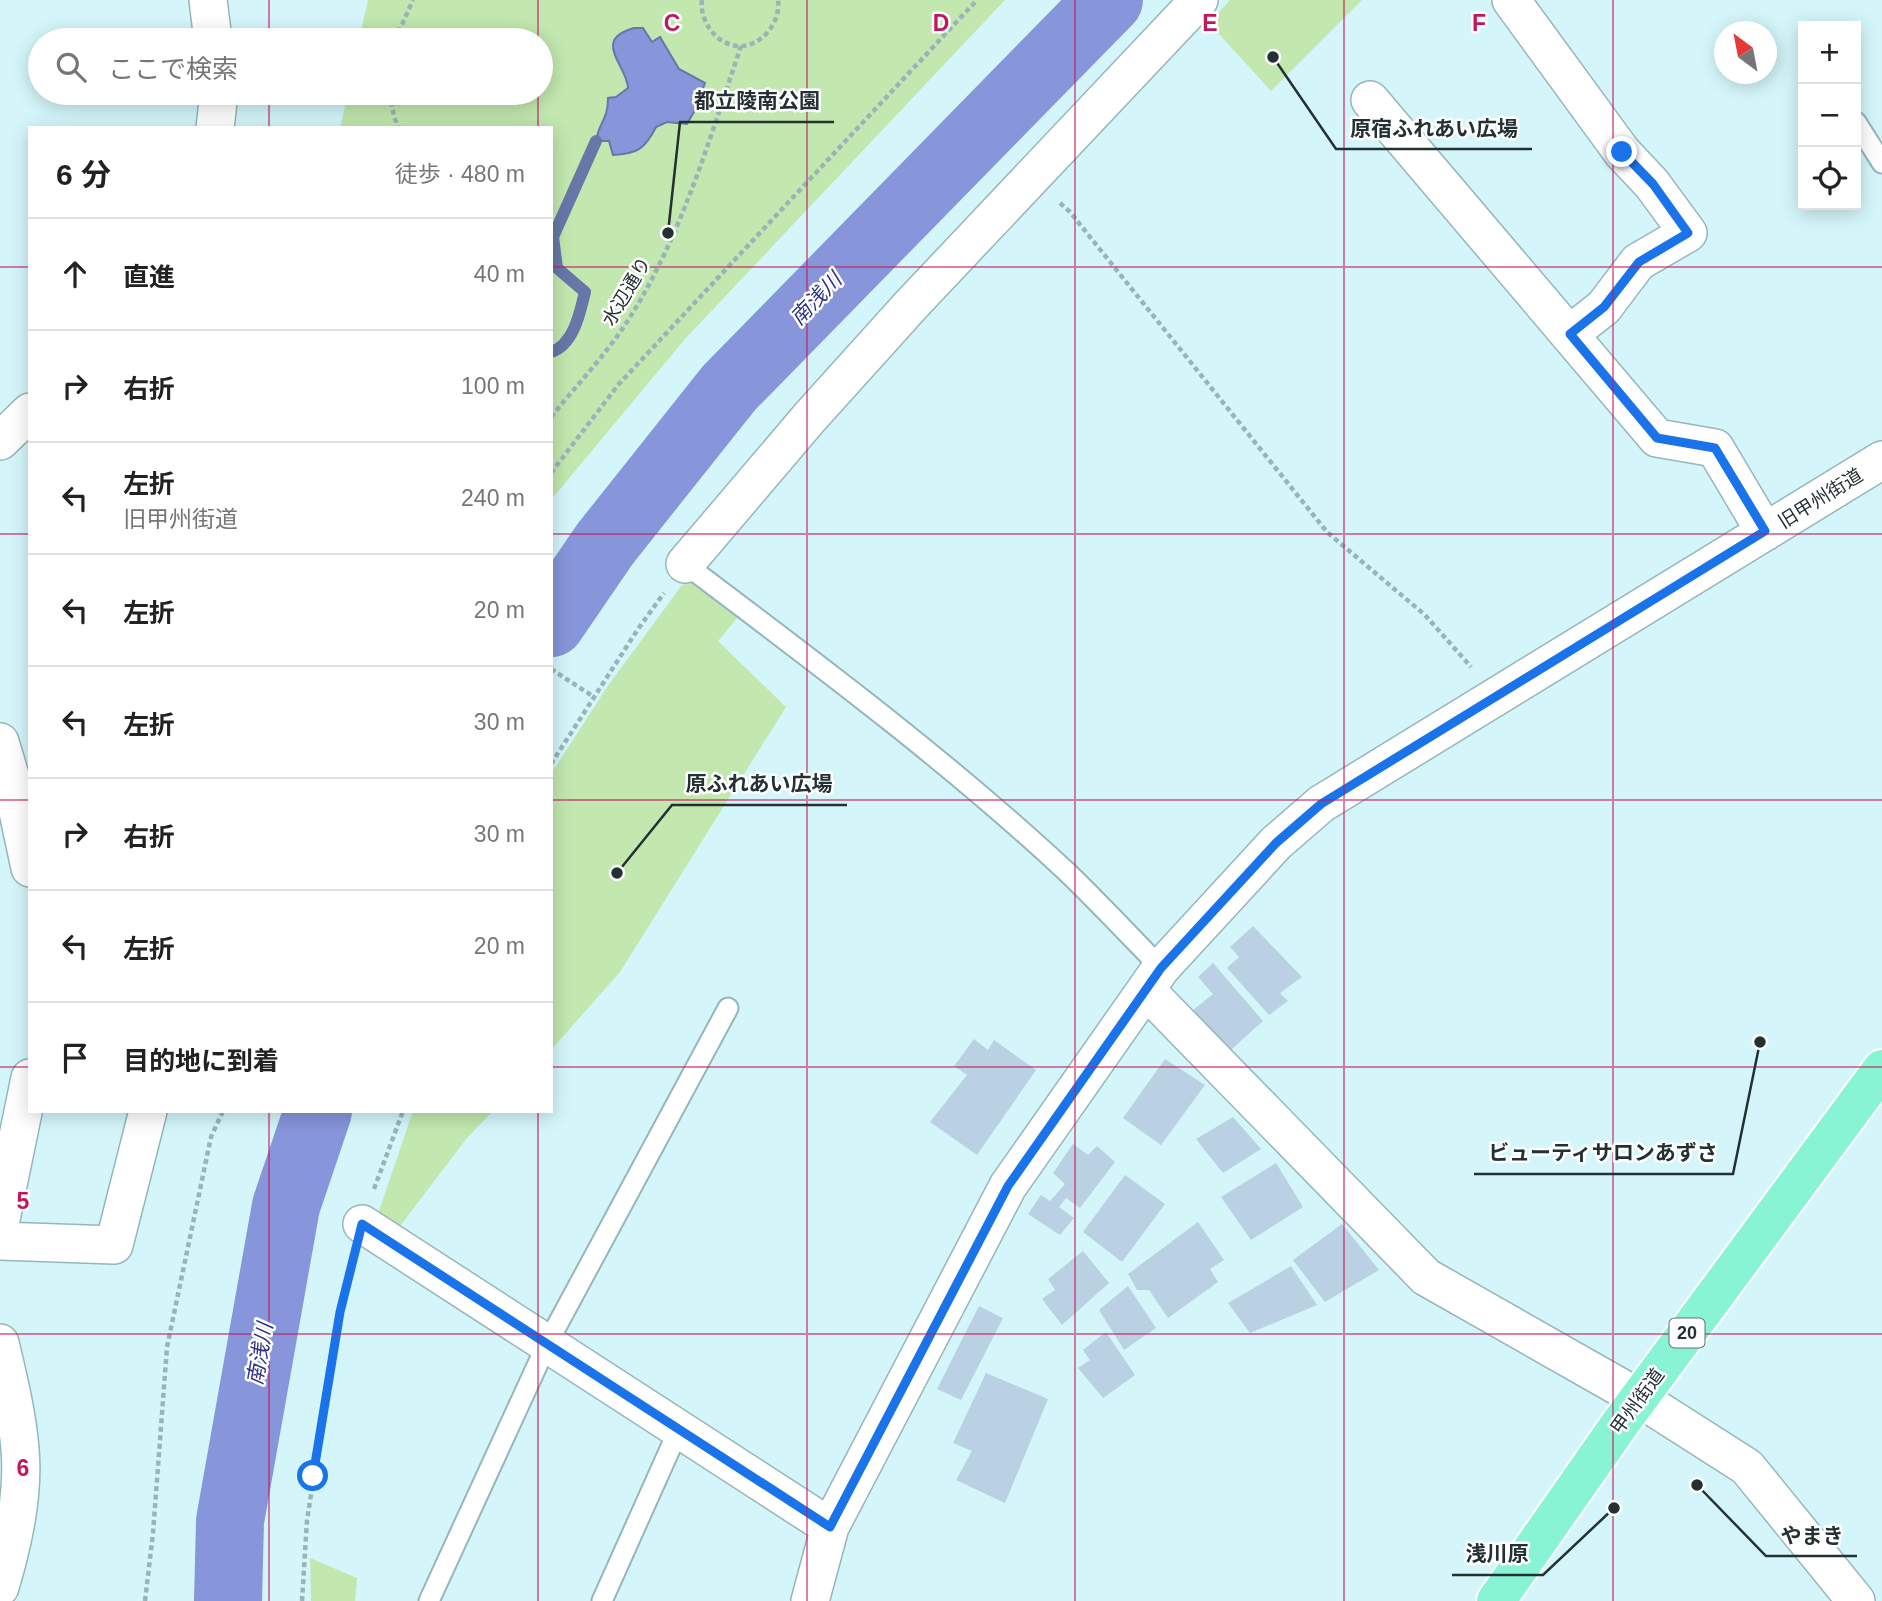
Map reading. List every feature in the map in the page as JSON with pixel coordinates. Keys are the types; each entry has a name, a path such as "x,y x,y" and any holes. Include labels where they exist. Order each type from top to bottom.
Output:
{"highway":[{"name":"甲州街道","path":"1496,1601 1639,1398 1878,1085"}],"street":[{"path":"208,0 211,28"},
{"path":"685,564 810,417 1199,0"},
{"path":"1511,0 1622,152 1653,184 1688,233 1639,262 1604,307 1570,334"},
{"path":"1370,100 1657,438 1715,448 1765,531"},
{"path":"215,126 218,105"},
{"path":"0,441 28,414"},
{"name":"旧甲州街道","path":"810,1601 830,1527 1008,1186 1153,979 1276,843 1321,804 1882,460"},
{"path":"0,742 28,859"},
{"path":"1153,979 1426,1277 1639,1398 1747,1467 1856,1601"},
{"path":"0,1224 28,1088"},
{"path":"0,1241 114,1245 147,1113"},
{"path":"362,1224 830,1527"},
{"path":"0,1343 19,1440 20,1469 18,1515 0,1587"}],"lane":[{"path":"1861,130 1882,163"},
{"path":"685,564 833,674 963,780 1068,874 1153,979"},
{"path":"429,1601 547,1344 728,1008"},
{"path":"602,1601 679,1429"}],"path":[{"path":"400,28 413,0"},
{"path":"702,0 704,20 710,31 720,39 741,46 759,39 769,31 776,19 778,0"},
{"path":"553,469 618,385 977,0"},
{"name":"水辺通り","path":"553,415 624,327 667,248 701,165 741,46"},
{"path":"392,105 398,126"},
{"path":"1032,178 1070,212 1327,533 1425,615 1497,696"},
{"path":"553,761 638,629 685,564"},
{"path":"553,670 594,697"},
{"path":"145,1601 153,1533 167,1347 211,1137 222,1113"},
{"path":"302,1601 307,1520 340,1312 362,1224 402,1113"}],"green space":[{"path":"368,0 1005,0 685,339 553,498 553,126 340,126 345,105 553,105 553,28 362,28"},
{"path":"1230,0 1362,0 1271,91 1209,23"},
{"path":"694,582 738,617 718,641 786,707 620,972 553,1048 553,771 607,687 682,585"},
{"path":"412,1113 491,1113 467,1138 397,1230 377,1217"},
{"path":"310,1558 357,1578 355,1601 311,1601"}],"water":[{"path":"643,28 652,42 660,37 679,69 705,83 687,124 667,122 656,127 648,141 639,149 613,155 609,141 596,141 607,112 608,98 616,97 628,88 614,54 615,39 621,33"}],"building":[{"path":"1253,926 1302,977 1280,993 1288,1001 1269,1015 1227,968 1239,957 1230,947"},
{"path":"1213,963 1263,1021 1224,1056 1188,1014 1213,994 1198,977"},
{"path":"974,1039 988,1050 994,1040 1036,1070 977,1155 930,1122 967,1075 954,1066"},
{"path":"1165,1059 1205,1085 1161,1145 1123,1118"},
{"path":"1233,1117 1261,1149 1223,1173 1196,1139"},
{"path":"1073,1144 1088,1155 1097,1146 1115,1162 1080,1208 1066,1198 1059,1207 1074,1218 1060,1235 1028,1214 1041,1195 1050,1201 1065,1184 1053,1173"},
{"path":"1276,1163 1303,1207 1251,1240 1221,1197"},
{"path":"1125,1175 1165,1204 1122,1262 1083,1232"},
{"path":"1198,1222 1224,1260 1210,1269 1218,1282 1168,1318 1149,1290 1137,1290 1128,1274"},
{"path":"1342,1224 1379,1270 1325,1302 1293,1260"},
{"path":"1083,1251 1109,1283 1062,1325 1042,1299 1055,1290 1048,1279"},
{"path":"1291,1266 1317,1305 1250,1333 1228,1303"},
{"path":"1128,1286 1156,1328 1124,1350 1099,1310"},
{"path":"979,1306 1003,1318 961,1400 937,1389"},
{"path":"1106,1332 1135,1375 1103,1398 1078,1368 1090,1360 1083,1350"},
{"path":"986,1373 1048,1399 1005,1503 956,1480 972,1451 953,1443"}],"waterway":[{"name":"南浅川","path":"553,620 605,544 729,388 1109,0"},
{"path":"553,237 596,141"},
{"path":"553,237 557,268 585,292 571,335 553,351"},
{"name":"南浅川","path":"228,1601 230,1521 286,1206 317,1113"}],"place":[{"name":"原宿ふれあい広場","path":"1273,57"},
{"name":"都立陵南公園","path":"668,233"},
{"name":"原ふれあい広場","path":"617,873"},
{"name":"ビューティサロンあずさ","path":"1760,1042"},
{"name":"やまき","path":"1697,1485"},
{"name":"浅川原","path":"1614,1508"}],"route":[{"path":"313,1476 340,1312 362,1224 830,1527 1008,1186 1161,968 1276,843 1321,804 1765,531 1715,448 1657,438 1570,334 1604,307 1639,262 1688,233 1653,184 1622,152"}]}
